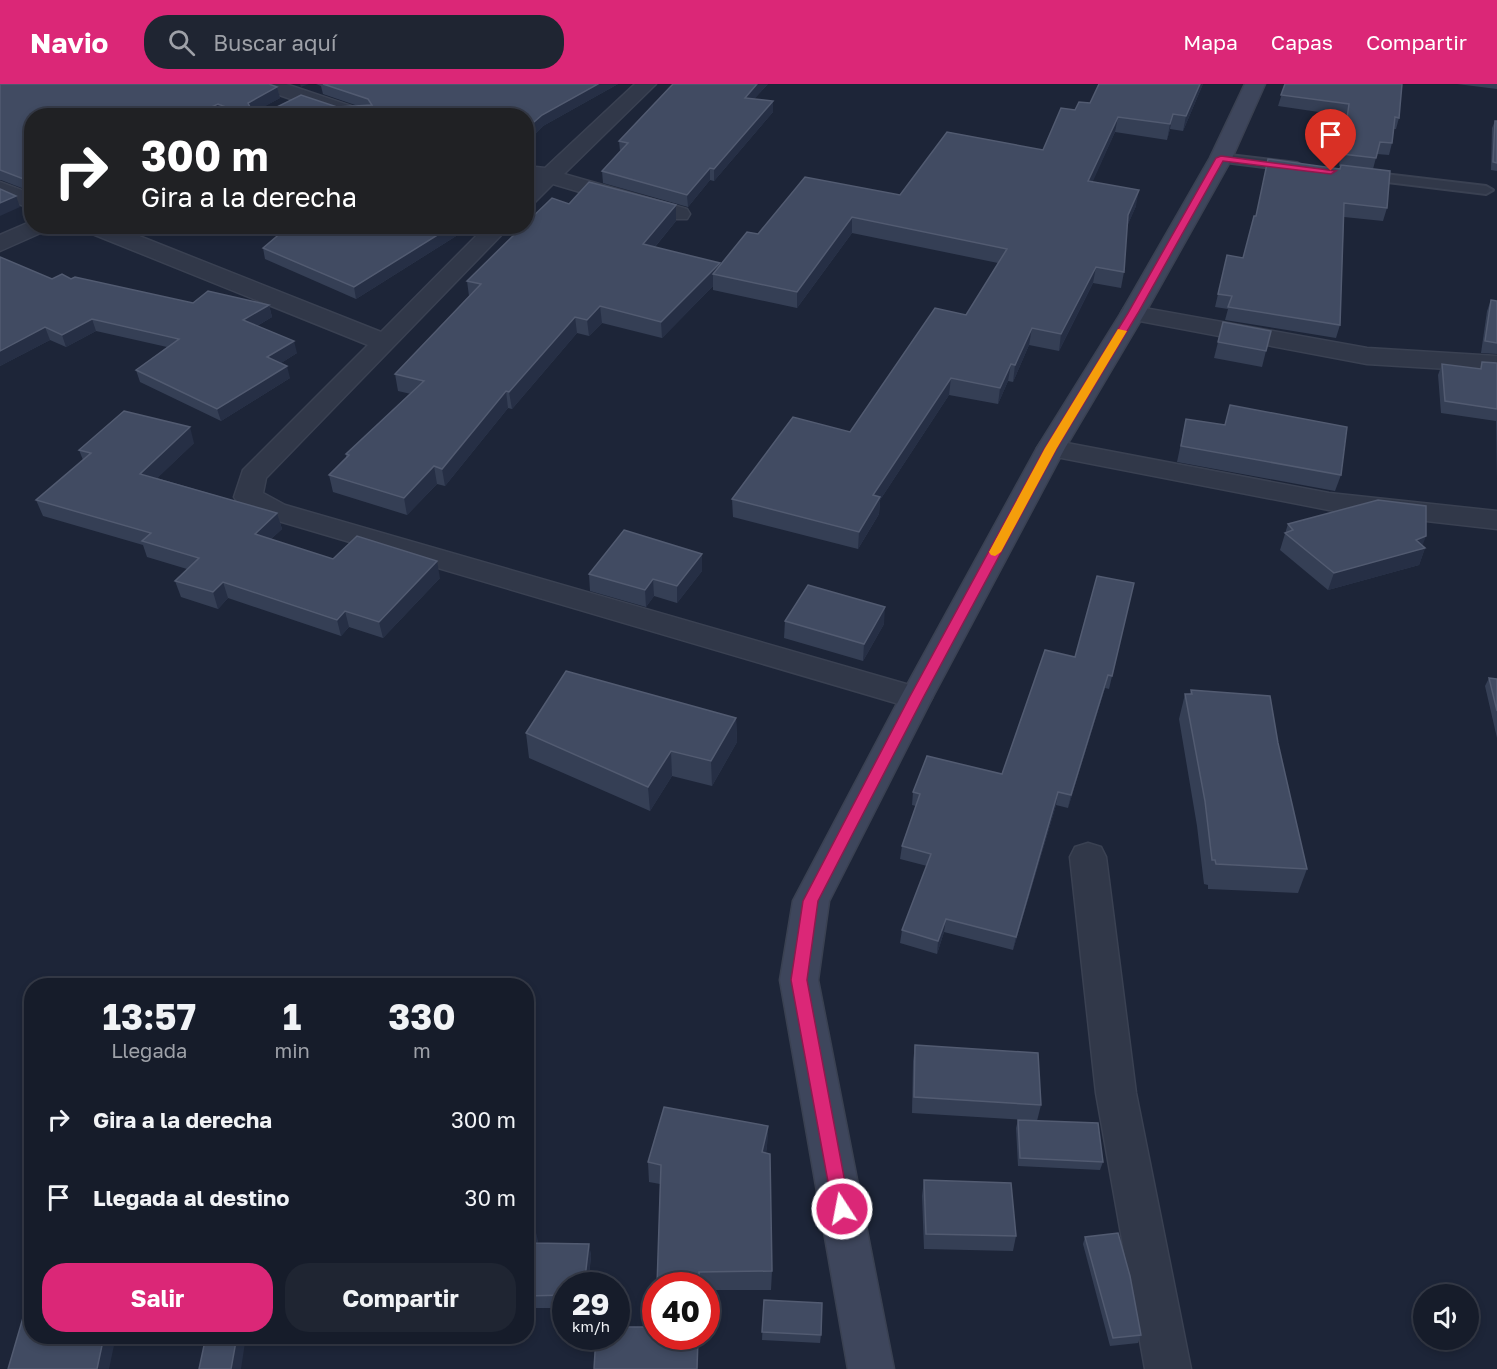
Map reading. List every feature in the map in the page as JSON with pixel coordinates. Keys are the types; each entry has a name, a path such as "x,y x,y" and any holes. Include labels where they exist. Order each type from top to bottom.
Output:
{"street":[{"path":"266,84 338,108"},
{"path":"278,108 325,84"},
{"path":"534,190 646,84"},
{"path":"871,1369 799,980 811,901 916,698 1051,448 1133,313 1221,158 1255,84"},
{"path":"534,172 679,214"},
{"path":"0,189 24,199"},
{"path":"0,244 24,232"},
{"path":"113,234 384,342"},
{"path":"491,234 253,476 248,497 275,511 916,698"},
{"path":"1133,313 1367,356 1497,364"},
{"path":"1051,448 1347,506 1497,520"},
{"path":"1088,857 1116,1092 1168,1369"}],"lane":[{"path":"1221,158 1313,169"},
{"path":"1348,173 1486,190"}],"building":[{"path":"0,84 269,84 277,87 248,103 250,107 277,107 301,95 337,107 372,105 368,99 323,84 598,84 542,115 534,122 534,108 229,108 218,104 209,108 24,108 24,179 0,170"},
{"path":"673,84 757,84 745,98 773,101 714,169 710,168 687,195 602,171 628,143 619,141"},
{"path":"1099,84 1200,84 1186,116 1173,114 1170,124 1118,117 1088,181 1139,190 1128,215 1124,272 1096,267 1061,334 1032,328 1015,365 1011,364 1000,388 951,378 873,495 880,497 859,532 732,499 793,417 850,432 935,308 966,315 1007,249 852,217 797,292 713,274 747,232 758,234 805,177 900,195 947,132 1043,150 1061,108 1075,110 1079,102 1090,103"},
{"path":"1285,84 1402,84 1399,118 1395,117 1392,143 1380,142 1376,158 1342,154 1349,104 1281,95"},
{"path":"1495,121 1497,121 1497,163 1493,162"},
{"path":"1268,159 1340,169 1341,165 1390,171 1387,208 1344,203 1340,325 1228,307 1232,296 1218,294 1227,255 1243,258 1254,216 1256,216"},
{"path":"589,182 676,205 643,244 720,263 661,322 600,306 587,320 575,317 509,392 506,391 442,469 434,466 404,498 329,475 349,455 346,454 424,381 395,374 481,284 467,281 515,234 534,234 534,215 552,198 569,204"},
{"path":"0,189 16,196 0,203"},
{"path":"280,234 439,234 354,287 263,248"},
{"path":"0,257 52,279 62,274 71,279 75,277 193,303 208,291 269,305 243,320 294,341 267,357 287,366 217,409 136,370 179,339 92,319 62,335 45,327 0,351"},
{"path":"1491,300 1497,301 1497,343 1485,341"},
{"path":"1223,322 1271,331 1266,351 1218,342"},
{"path":"1482,362 1497,363 1497,409 1445,401 1442,364 1481,369"},
{"path":"1230,405 1347,427 1341,475 1181,446 1186,419 1225,425"},
{"path":"124,411 190,427 140,474 277,513 255,534 333,559 357,536 437,561 379,622 345,611 337,620 223,582 213,592 175,581 199,558 142,541 151,533 36,500 91,453 79,450"},
{"path":"1378,500 1426,506 1426,536 1416,540 1425,548 1334,573 1285,533 1293,530 1288,524"},
{"path":"624,530 702,554 677,586 653,579 645,590 589,574"},
{"path":"1097,576 1134,583 1112,676 1108,675 1071,795 1058,792 1016,937 946,919 938,941 902,930 931,854 902,846 920,794 913,792 927,756 1002,774 1045,650 1075,657"},
{"path":"808,585 885,607 864,644 785,621"},
{"path":"566,671 736,718 711,761 671,751 648,787 526,733"},
{"path":"1489,678 1497,679 1497,711"},
{"path":"1191,690 1270,696 1278,743 1307,869 1216,864 1215,860 1212,860 1205,801 1185,694 1192,694"},
{"path":"915,1045 1038,1053 1041,1105 914,1097"},
{"path":"664,1107 768,1126 762,1152 770,1154 772,1271 657,1272 661,1165 648,1162"},
{"path":"1018,1120 1098,1123 1103,1162 1020,1158"},
{"path":"924,1180 1011,1183 1016,1236 926,1234"},
{"path":"1118,1233 1130,1276 1141,1335 1113,1338 1085,1237"},
{"path":"534,1243 589,1244 586,1272 552,1272 552,1295 534,1296"},
{"path":"764,1300 822,1303 821,1335 762,1332"},
{"path":"24,1314 24,1344 102,1344 97,1369 8,1369"},
{"path":"630,1327 642,1327 642,1350 698,1350 697,1369 594,1369 595,1350 630,1350"},
{"path":"204,1344 236,1344 231,1369 199,1369"}],"slow traffic":[{"path":"995,552 1051,448 1122,331"}],"route":[{"path":"842,1209 799,980 811,901 916,698 1051,448 1133,313 1221,158 1331,171"}]}
